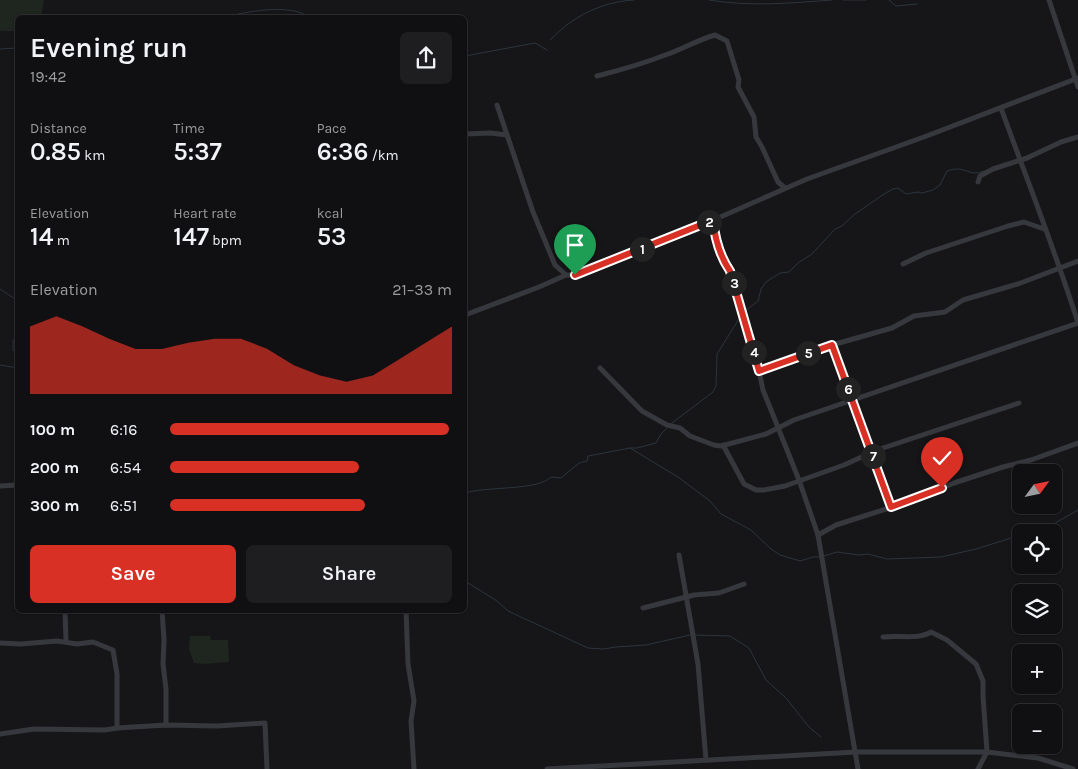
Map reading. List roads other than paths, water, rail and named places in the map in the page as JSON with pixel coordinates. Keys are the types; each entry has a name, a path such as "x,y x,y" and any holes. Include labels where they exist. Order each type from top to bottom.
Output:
{"street":[{"path":"1049,0 1078,87"},
{"path":"597,76 669,54 701,39 715,35 727,41 739,80 738,87 754,117 756,137 778,182 785,188"},
{"path":"467,315 566,275 575,275 713,220 850,162 1001,108 1076,78"},
{"path":"497,104 533,212 555,266 566,275"},
{"path":"600,368 633,399 642,411 667,425 684,430 690,436 714,445 723,445 766,434 794,420 954,367 1078,323 1060,268 1044,229 1001,108"},
{"path":"467,134 490,133 507,135"},
{"path":"978,182 980,176 1027,158 1061,142 1078,137"},
{"path":"713,220 715,236 722,258 733,279 763,390 799,480 818,535 858,769"},
{"path":"903,264 926,253 1024,222 1044,229"},
{"path":"759,371 832,345 892,328 914,316 944,312 963,300 1018,284 1078,261"},
{"path":"832,345 891,507"},
{"path":"723,445 744,484 756,490 785,486 844,465 871,452 1019,402"},
{"path":"818,535 836,525 954,483 1031,460 1078,443"},
{"path":"0,486 15,486"},
{"path":"679,555 698,664 706,760"},
{"path":"643,608 686,597 719,593 744,584"},
{"path":"65,613 66,641"},
{"path":"162,613 166,725"},
{"path":"406,613 408,664 414,701 411,721 414,769"},
{"path":"883,638 916,637 931,632 947,640 976,664 983,681 987,752 978,769"},
{"path":"0,643 21,644 66,641 76,644 93,642 113,650 117,674 117,728"},
{"path":"0,734 34,729 105,730 166,725 217,726 265,723 267,769"},
{"path":"547,769 856,752 987,752 1038,758 1074,769"}],"waterway":[{"path":"550,40 568,24 585,13 609,4 634,0"},
{"path":"709,0 755,4 832,0"},
{"path":"843,0 866,0"},
{"path":"889,0 896,6 917,4"},
{"path":"234,15 279,9 291,10 306,15"},
{"path":"467,56 535,43 547,50"},
{"path":"0,49 15,48"},
{"path":"745,311 758,301 761,289 766,282 780,273 789,272 798,263 812,254 835,229 842,226 855,214 884,194 898,188 906,194 933,190 940,185 947,171 953,169 974,173 984,171"},
{"path":"0,289 15,299"},
{"path":"672,423 713,392 716,386 717,354 742,314"},
{"path":"15,340 13,340 13,350 15,352"},
{"path":"0,365 15,368"},
{"path":"630,448 656,443 667,428"},
{"path":"467,493 535,484 551,477 561,478 579,463 587,461 588,456 630,448 678,477 710,501 721,514 751,530 780,555 800,561 821,557"},
{"path":"1054,524 1078,510"},
{"path":"824,556 837,552 859,555 868,554 887,559 941,557 1012,538"},
{"path":"467,582 497,601 508,611 588,648 603,649 646,645 690,635"},
{"path":"694,635 730,636 749,648 766,680 786,698 809,727 821,737"}]}
